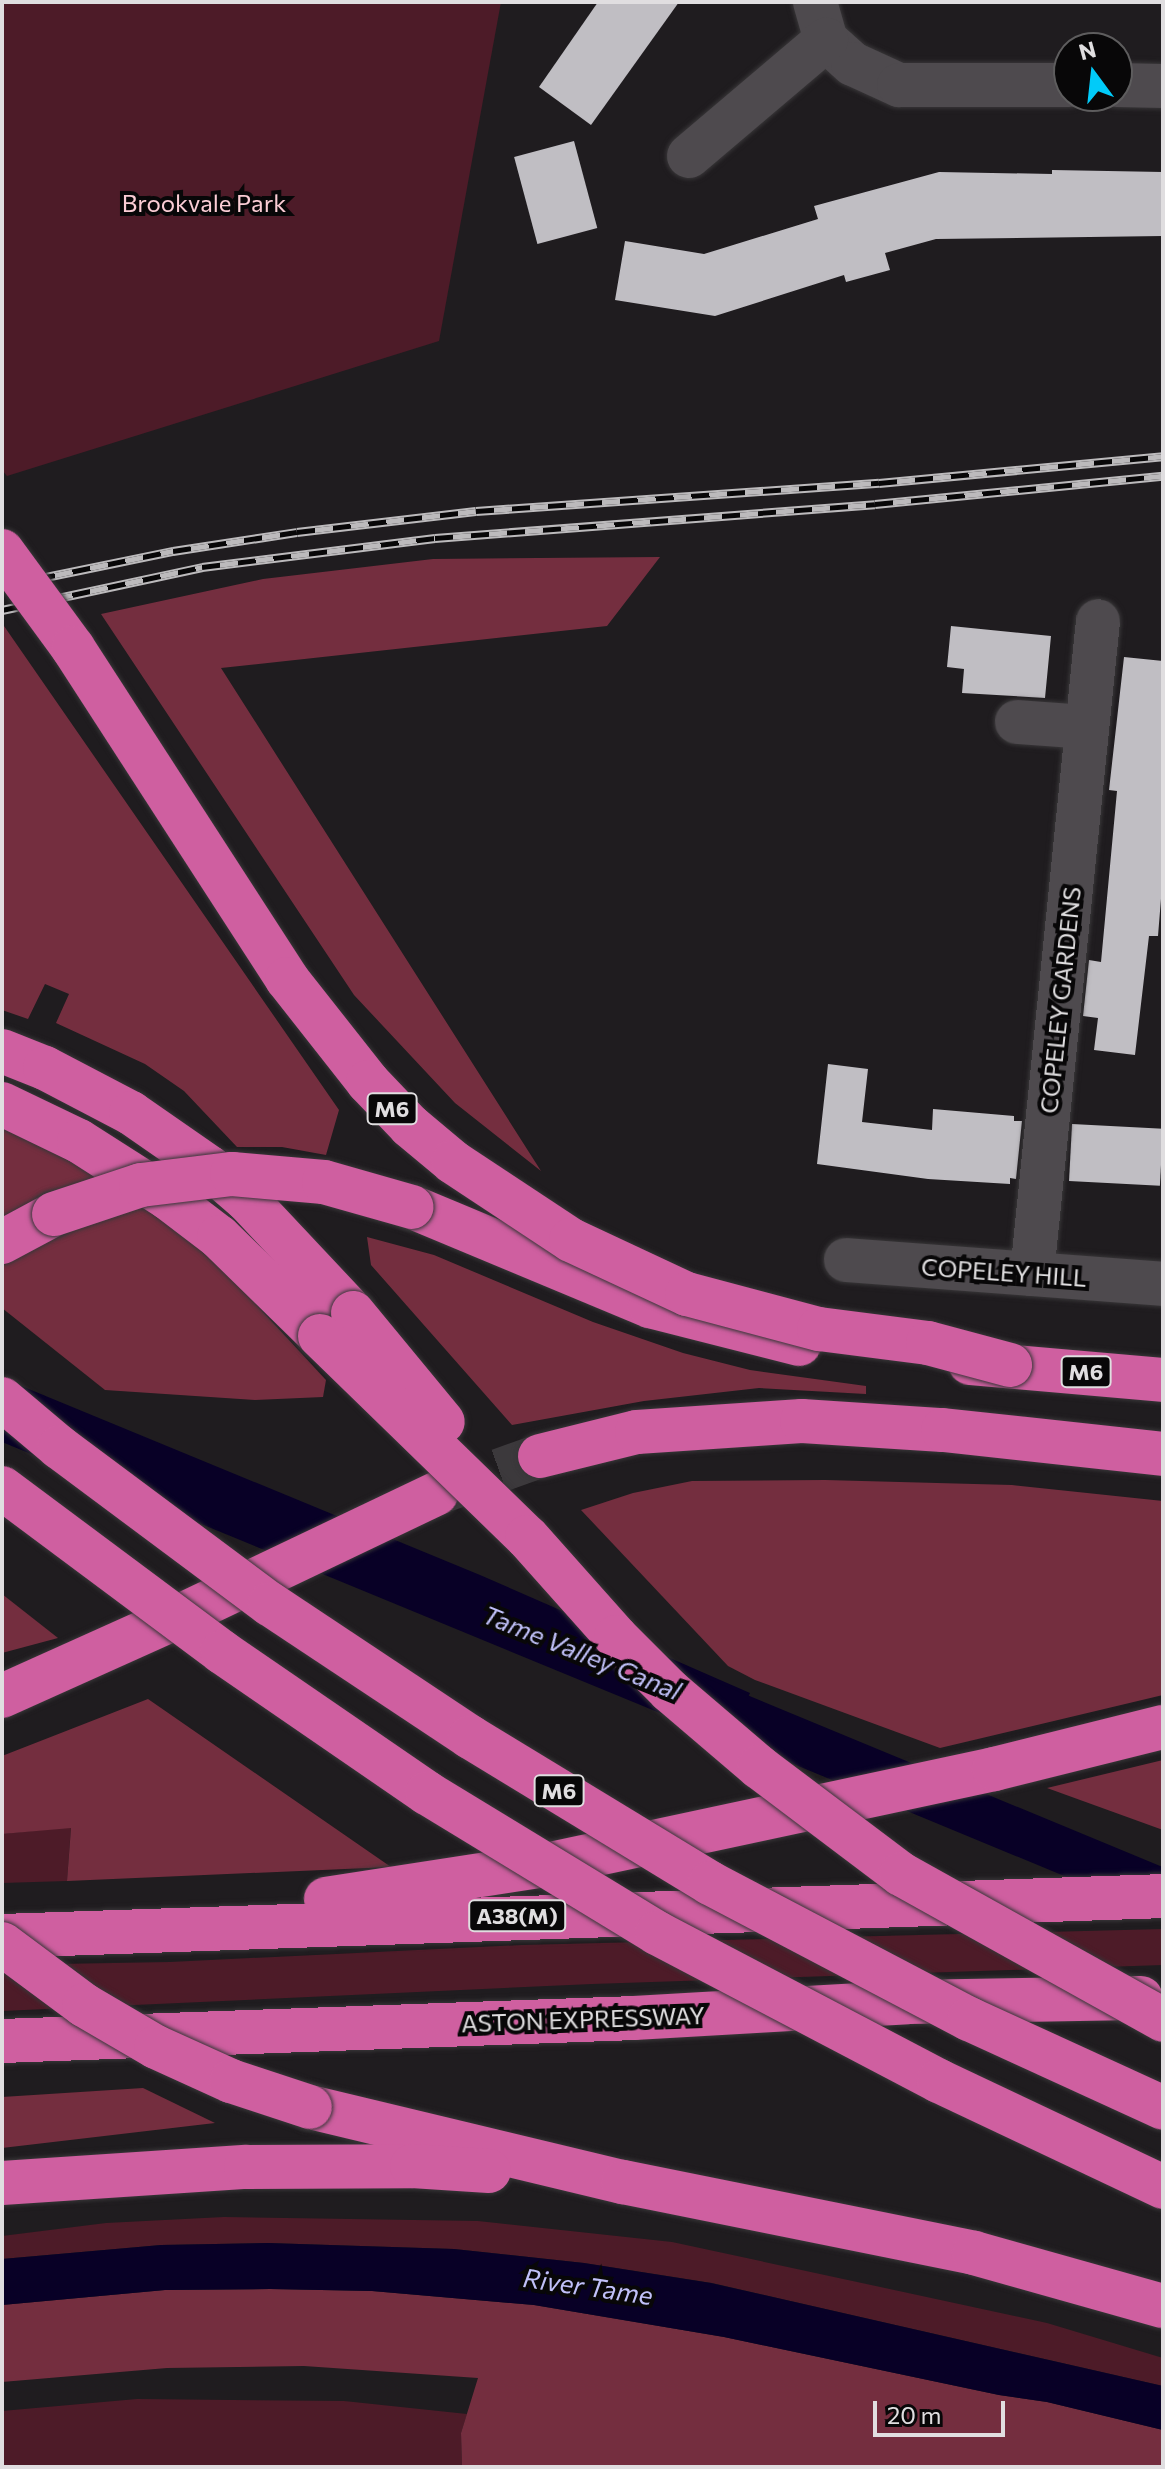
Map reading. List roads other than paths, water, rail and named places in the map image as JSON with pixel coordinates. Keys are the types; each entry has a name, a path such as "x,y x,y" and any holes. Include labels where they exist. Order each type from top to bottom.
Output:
{"highway":[{"name":"M6","path":"2,551 73,648 202,852 341,1052 391,1108 453,1162 581,1246 687,1294 819,1329 928,1343 1010,1365"},
{"path":"2,1051 108,1100 210,1168 247,1200 337,1324 616,1637 670,1691 807,1804 901,1874 1163,2020"},
{"path":"2,1104 79,1141 168,1198 337,1324"},
{"name":"M6","path":"2,1242 54,1214 141,1185 232,1174 294,1178 383,1197 594,1285 719,1326 881,1357 1010,1365 1163,1380"},
{"name":"M6","path":"2,1399 59,1447 270,1604 483,1745 710,1883 969,2019 1163,2108"},
{"path":"540,1456 637,1432 802,1421 943,1430 1163,1454"},
{"path":"2,1488 222,1652 414,1784 657,1933 939,2081 1163,2187"},
{"path":"2,1696 180,1616 419,1502"},
{"name":"A38(M)","path":"46,1934 387,1890 551,1864 761,1820 1163,1727"},
{"name":"A38(M)","path":"2,1936 1163,1896"},
{"path":"2,1944 50,1982 119,2027 231,2081 310,2107 623,2182 974,2253 1163,2306"},
{"name":"ASTON EXPRESSWAY","path":"2,2041 634,2018 908,2002 1163,1997"},
{"path":"2,2183 246,2167 367,2166 473,2170 623,2182"}],"street":[{"path":"689,156 820,21 853,64 899,85 1053,85"},
{"path":"1133,85 1163,86"},
{"name":"COPELEY GARDENS","path":"1032,1274 1098,621"},
{"path":"1017,722 1087,727"},
{"name":"COPELEY HILL","path":"846,1260 1163,1284"}],"water":[{"path":"2,1378 480,1575 750,1693 728,1741 2,1442"},
{"name":"River Tame","path":"268,2243 454,2249 584,2263 711,2283 1163,2386 1163,2430 1047,2402 999,2395 724,2337 534,2305 372,2291 270,2289 165,2290 2,2305 2,2259 161,2245"}],"waterway":[{"name":"Tame Valley Canal","path":"682,1693 1163,1892"}],"tunnel":[{"path":"437,1493 540,1456"}],"railway":[{"path":"2,586 173,551 297,532 476,511 879,483 1163,456"},
{"path":"2,610 202,567 435,538 875,504 1163,476"}],"park label":[{"name":"Brookvale Park","path":"204,203"}]}
